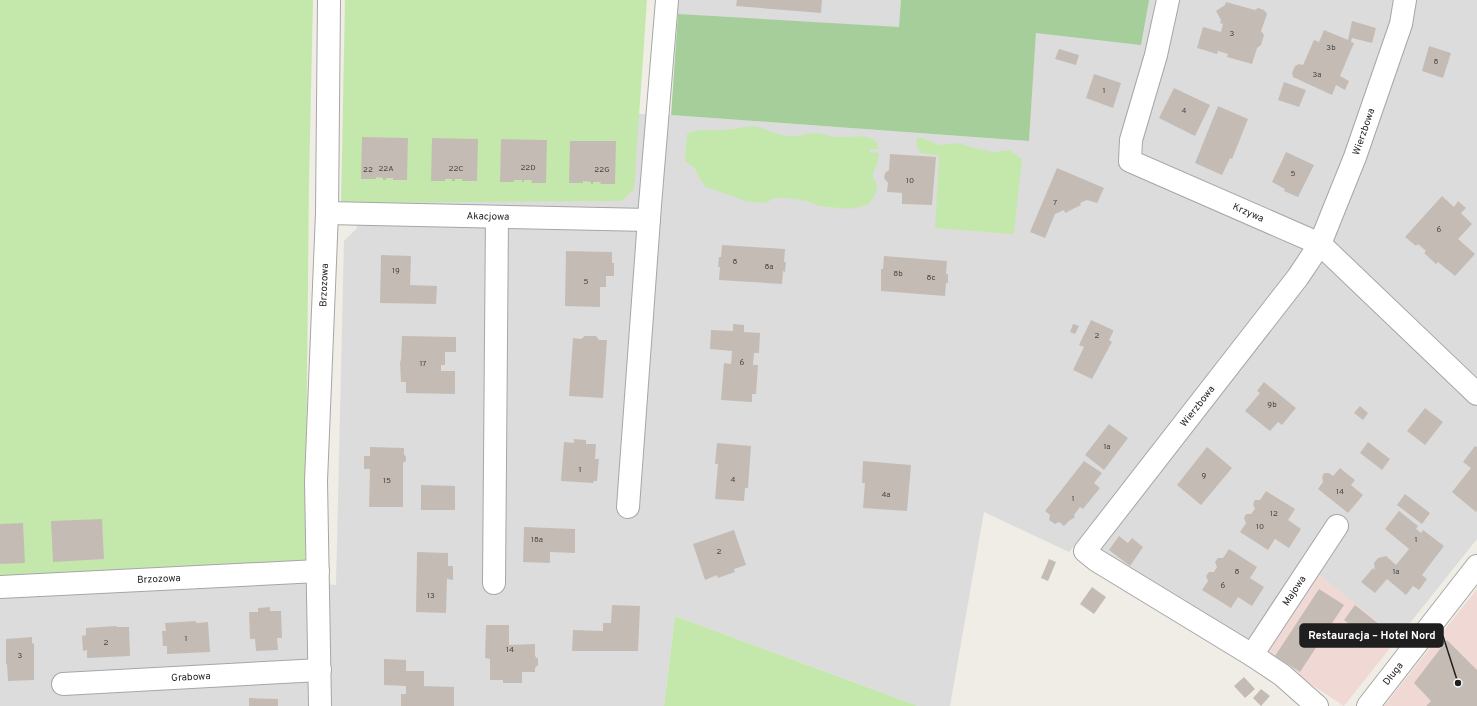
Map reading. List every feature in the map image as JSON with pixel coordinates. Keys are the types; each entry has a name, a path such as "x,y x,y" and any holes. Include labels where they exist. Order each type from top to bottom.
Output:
{"street":[{"name":"Brzozowa","path":"320,706 316,481 327,213 329,0"},
{"path":"628,507 649,220 668,0"},
{"name":"Krzywa","path":"1168,0 1156,55 1132,140 1130,161 1320,244 1477,394"},
{"name":"Wierzbowa","path":"1317,706 1282,675 1252,655 1096,560 1085,551 1293,283 1320,244 1355,157 1401,24 1405,0"},
{"name":"Akacjowa","path":"327,213 649,220"},
{"path":"494,583 497,217"},
{"name":"Majowa","path":"1252,655 1337,526"},
{"name":"Długa","path":"1368,706 1477,566"},
{"name":"Brzozowa","path":"0,587 318,571"},
{"name":"Grabowa","path":"63,684 320,670"}],"shaded area":[{"path":"678,0 902,0 900,28 677,15"},
{"path":"1038,0 1477,0 1477,539 1398,638 1318,574 1265,654 1099,549 1083,536 1069,552 984,512 950,706 918,706 675,616 664,706 0,706 0,598 304,583 336,585 344,241 357,228 357,205 345,195 348,103 671,115 1029,141"},
{"path":"1318,574 1398,638 1344,706 1265,654"},
{"path":"1477,589 1477,706 1384,706"}],"green space":[{"path":"0,0 313,0 309,182 305,583 0,598"},
{"path":"345,0 647,0 634,189 622,201 341,203"},
{"path":"901,0 1149,0 1141,45 1036,33 1029,141 671,115 678,14 899,27"},
{"path":"753,126 789,136 817,133 835,137 861,136 873,139 877,143 879,149 870,149 869,152 879,153 877,165 873,173 873,177 877,184 876,193 868,205 849,209 819,206 807,201 787,198 773,198 768,202 763,203 746,201 706,187 694,167 685,161 687,134 699,130 725,130"},
{"path":"917,137 939,145 960,143 966,146 993,152 1009,150 1022,159 1014,233 935,228 939,157 936,155 920,153 919,148 916,147"},
{"path":"675,616 918,706 664,706"}],"building":[{"path":"737,0 822,0 821,13 736,6"},
{"path":"1226,2 1255,10 1258,8 1264,10 1267,14 1261,31 1264,35 1261,45 1257,48 1252,64 1227,57 1228,54 1218,51 1217,54 1197,48 1203,27 1221,32 1223,24 1220,23 1221,20 1216,11 1225,5"},
{"path":"1352,21 1376,28 1372,43 1352,38 1351,42 1354,43 1340,76 1349,81 1345,90 1336,85 1332,95 1293,77 1292,73 1295,66 1299,64 1303,65 1314,40 1319,42 1324,30 1348,40"},
{"path":"1429,46 1451,53 1443,78 1422,71"},
{"path":"1059,49 1079,55 1076,65 1055,59"},
{"path":"1094,74 1121,83 1113,108 1086,98"},
{"path":"1284,82 1306,90 1299,107 1278,100"},
{"path":"1174,88 1210,105 1195,136 1159,118"},
{"path":"1218,106 1248,119 1232,159 1230,158 1222,175 1195,163"},
{"path":"362,137 408,138 407,180 393,180 393,178 386,178 386,180 383,180 383,178 376,177 376,179 361,179"},
{"path":"432,138 478,139 477,181 462,181 462,179 455,179 455,181 452,181 452,179 445,179 445,181 431,181"},
{"path":"501,139 547,140 546,183 531,183 532,180 524,180 524,182 522,182 522,180 514,180 514,182 500,182"},
{"path":"570,141 616,141 615,184 600,184 601,182 593,182 593,184 591,184 591,182 583,181 583,183 569,183"},
{"path":"1286,152 1314,165 1298,197 1284,191 1285,189 1272,182"},
{"path":"890,154 936,157 932,205 902,204 902,193 887,192 888,183 884,178 885,173 889,170"},
{"path":"1057,168 1104,188 1097,203 1087,200 1080,203 1081,205 1065,213 1064,210 1055,214 1045,238 1030,232"},
{"path":"1442,196 1454,207 1458,201 1466,208 1461,213 1472,224 1458,239 1475,254 1455,276 1438,262 1436,264 1424,253 1426,251 1418,244 1416,246 1405,237"},
{"path":"722,245 785,249 784,262 786,262 785,272 783,271 782,284 719,280 720,267 718,267"},
{"path":"566,251 612,252 614,276 606,276 606,287 600,287 600,307 565,306"},
{"path":"381,255 411,256 410,285 437,286 436,304 380,303"},
{"path":"884,256 947,261 946,274 948,274 948,283 946,283 945,296 881,291 881,269 883,269"},
{"path":"1091,320 1113,330 1109,340 1112,342 1092,379 1073,370 1084,347 1079,345"},
{"path":"733,324 744,325 744,332 760,333 759,353 754,353 753,365 758,365 756,394 752,394 752,402 721,400 724,363 731,364 732,351 710,349 711,330 733,331"},
{"path":"1073,324 1079,326 1075,334 1070,332"},
{"path":"402,336 456,337 456,352 445,352 445,365 441,365 441,371 455,371 455,394 406,393 406,382 401,382 400,362"},
{"path":"585,336 596,336 599,340 607,340 603,398 569,396 573,338 581,339"},
{"path":"1264,382 1296,408 1282,425 1278,422 1270,431 1245,411 1260,393 1257,391"},
{"path":"1360,406 1368,413 1363,420 1354,413"},
{"path":"1425,408 1443,422 1425,445 1407,431"},
{"path":"1109,424 1128,438 1104,470 1085,455"},
{"path":"574,439 586,440 586,444 596,444 595,459 599,459 597,481 594,481 593,483 561,481 564,442 574,443"},
{"path":"1368,442 1390,459 1382,470 1360,453"},
{"path":"717,443 751,446 748,488 745,488 744,501 715,499 718,464 715,464"},
{"path":"1475,446 1477,447 1476,512 1452,492 1471,468 1463,462"},
{"path":"370,447 404,448 406,461 403,463 403,507 369,507 370,469 364,469 364,456 370,456"},
{"path":"1207,447 1232,468 1201,505 1177,485"},
{"path":"863,461 911,465 907,511 863,508 865,483 862,483"},
{"path":"1084,461 1102,473 1094,483 1100,488 1083,509 1080,507 1074,515 1075,517 1064,526 1059,522 1055,524 1049,520 1050,515 1045,511"},
{"path":"1340,468 1355,480 1351,485 1363,495 1348,513 1318,489 1323,482 1322,477 1324,473 1329,473 1333,476"},
{"path":"421,485 455,486 455,510 421,510"},
{"path":"1266,491 1295,509 1288,520 1301,529 1289,548 1275,539 1268,550 1240,532 1246,523 1244,518 1246,514 1251,514 1255,509 1253,504 1255,500 1260,500"},
{"path":"1405,494 1430,513 1422,524 1397,505"},
{"path":"1399,511 1418,526 1416,529 1421,533 1423,530 1444,546 1422,575 1427,579 1419,590 1413,586 1406,595 1387,579 1375,593 1361,582 1373,568 1375,570 1374,563 1378,558 1386,556 1396,565 1409,549 1385,529"},
{"path":"102,519 104,559 53,562 51,521"},
{"path":"23,523 25,563 0,564 0,524"},
{"path":"524,527 575,529 575,553 550,552 550,563 523,562"},
{"path":"734,530 746,565 734,569 735,572 718,578 717,575 705,580 693,544"},
{"path":"1119,536 1128,543 1132,538 1143,547 1130,566 1109,550"},
{"path":"1229,549 1257,567 1250,578 1264,587 1252,606 1238,597 1231,608 1202,590 1208,581 1206,576 1209,572 1214,572 1217,567 1215,562 1218,558 1223,558"},
{"path":"417,552 448,553 448,566 453,566 453,580 447,579 446,613 416,612"},
{"path":"1049,559 1056,562 1048,581 1041,578"},
{"path":"1092,587 1106,597 1094,614 1080,604"},
{"path":"1319,589 1344,605 1300,672 1275,656"},
{"path":"612,605 640,606 638,651 572,651 573,630 603,631 603,623 611,623"},
{"path":"1355,605 1390,633 1379,647 1344,620"},
{"path":"270,607 270,611 281,611 282,638 277,638 278,650 256,651 255,639 250,639 249,612 258,612 258,608"},
{"path":"196,621 196,623 208,622 210,652 167,654 167,646 163,646 162,631 166,631 165,623"},
{"path":"486,625 509,625 509,645 535,644 535,656 538,659 538,665 535,668 535,672 522,672 522,683 503,683 503,680 490,680 490,659 485,658"},
{"path":"116,626 129,627 130,656 87,658 87,650 83,651 82,636 86,635 86,628"},
{"path":"32,637 32,643 34,644 34,680 8,681 6,639"},
{"path":"1447,640 1477,670 1477,706 1426,706 1431,701 1414,683"},
{"path":"384,659 406,660 406,671 424,671 424,686 454,687 454,706 401,706 401,694 406,694 406,686 384,685"},
{"path":"1244,677 1255,689 1245,698 1234,686"},
{"path":"1261,689 1270,696 1261,706 1253,698"},
{"path":"249,698 278,699 278,706 249,706"}],"place":[{"name":"Restauracja – Hotel Nord","path":"1458,683"}]}
